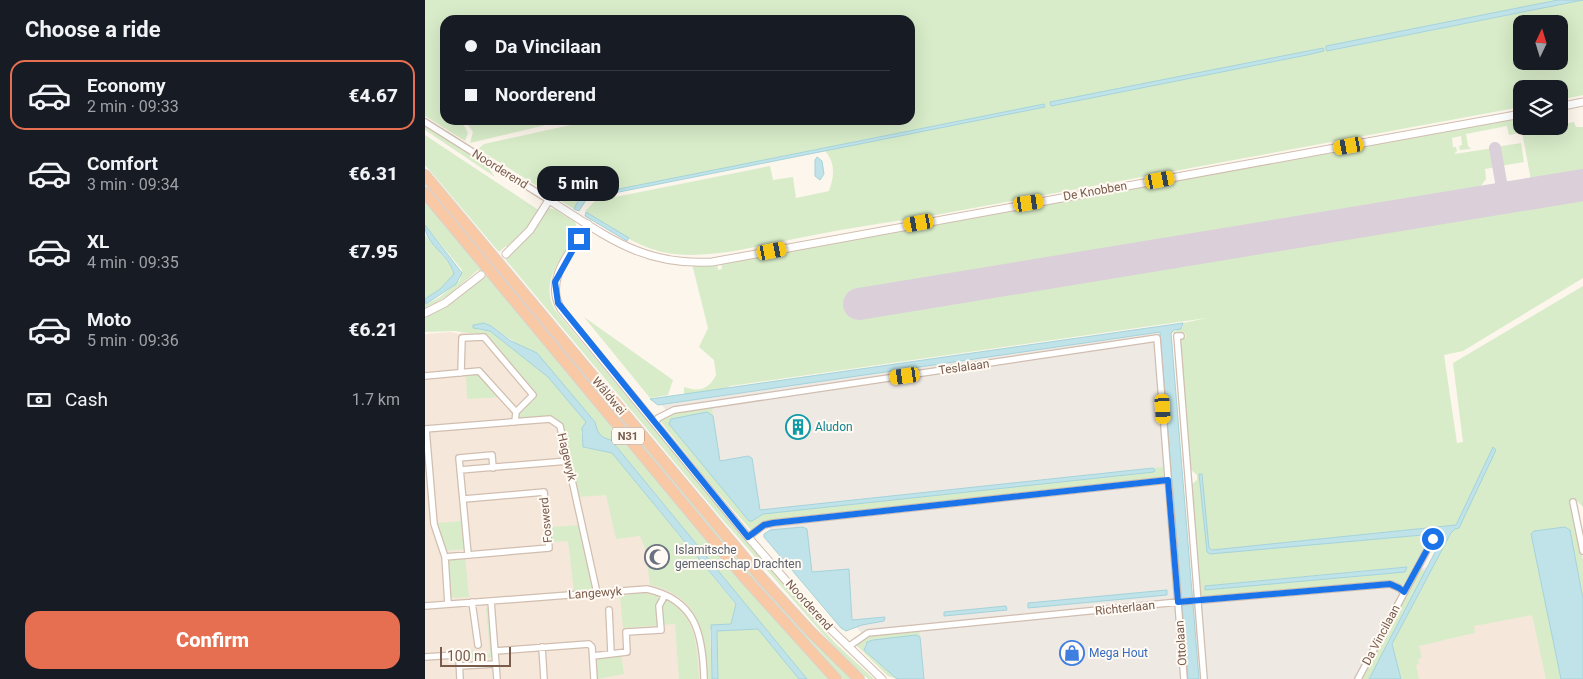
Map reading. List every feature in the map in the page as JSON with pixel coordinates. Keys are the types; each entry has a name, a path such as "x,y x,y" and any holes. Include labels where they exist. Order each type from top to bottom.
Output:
{"highway":[{"name":"Wâldwei","path":"425,175 753,567 810,631 859,679"},
{"name":"Wâldwei","path":"425,193 743,576 837,679"}],"street":[{"path":"1568,105 1583,102"},
{"name":"De Knobben","path":"588,224 645,256 679,263 711,262 1513,115"},
{"name":"Noorderend","path":"425,122 588,224 555,282 556,297 561,308 748,537 816,615 882,679"},
{"path":"506,254 530,230 549,200"},
{"path":"425,313 445,303 481,275"},
{"name":"Ottolaan","path":"1181,336 1177,336 1190,478 1196,601 1204,679"},
{"path":"461,373 462,338 484,337 533,395 516,412 515,422"},
{"name":"Teslalaan","path":"655,422 658,418 674,410 1157,338"},
{"name":"Ottolaan","path":"1157,338 1184,679"},
{"path":"425,376 479,371 516,412"},
{"name":"Hagewyk","path":"425,429 550,419 555,421 559,426 568,461 597,593"},
{"path":"425,429 427,473 434,524 445,557 448,604"},
{"path":"468,554 459,458 492,455 493,468"},
{"path":"460,470 568,461"},
{"path":"748,537 764,525 773,523 1168,480"},
{"name":"Foswerd","path":"445,557 549,548 544,492 464,499"},
{"path":"1573,502 1583,551"},
{"path":"1575,510 1583,509"},
{"name":"Da Vincilaan","path":"1358,679 1433,539"},
{"name":"Richterlaan","path":"848,647 868,633 1179,602 1390,584 1404,592"},
{"name":"Langewyk","path":"425,606 647,589 665,595 687,611 698,628 704,679"},
{"path":"593,656 627,652 626,632 661,630 659,606 665,595"},
{"path":"491,601 497,679"},
{"path":"472,602 477,645"},
{"path":"609,610 611,653"},
{"path":"495,652 589,644 592,647 594,679"},
{"path":"542,647 545,679"},
{"path":"425,658 455,655 459,658 460,679"},
{"path":"459,666 496,664"}],"shaded area":[{"path":"1167,329 1187,590 1431,567 1373,679 914,679 879,653 659,402"},
{"path":"461,331 487,335 554,415 609,494 661,531 702,611 709,679 425,679 425,334 451,332 460,334"},
{"path":"1547,606 1561,679 1416,679 1408,648 1471,634 1472,620"}],"green space":[{"path":"425,0 1558,0 1326,46 1328,51 1583,0 1583,95 1568,98 1568,80 1513,80 1513,108 930,216 839,230 736,251 698,255 679,255 662,252 622,235 585,211 595,201 770,166 773,180 793,177 796,198 829,191 833,170 831,160 825,151 1045,107 1045,105 584,196 579,199 574,209 478,149 484,144 570,125 915,125 915,15 440,15 440,125 464,125 468,133 465,141 425,116","holes":["1323,48 1324,51 1051,106 1050,104 1051,102"]},
{"path":"1513,119 1513,134 1509,135 1507,126 1466,134 1468,146 1471,149 1460,150 1459,146 1462,145 1461,136 1452,138 1453,147 1456,147 1457,151 1454,154 1494,148 1497,167 1485,169 1486,179 1477,191 857,294 861,314 1533,204 1534,201 1583,192 1583,278 1463,351 1444,355 1457,443 1463,442 1453,363 1583,286 1583,507 1576,500 1572,501 1583,560 1583,599 1568,528 1534,531 1531,534 1561,679 1546,679 1532,615 1474,626 1475,633 1419,646 1422,658 1418,659 1419,664 1416,665 1419,679 1401,679 1392,644 1456,525 1212,550 1209,548 1200,474 1207,552 1435,533 1436,538 1403,586 1382,581 1207,598 1200,595 1191,485 1197,480 1197,475 1189,468 1180,340 1186,337 1185,333 1171,333 1183,327 1183,323 1207,318 730,386 722,391 684,397 684,387 698,389 706,387 716,375 714,360 699,347 708,328 692,264 717,262 718,270 722,269 721,262","holes":["1494,447 1496,450 1458,521","1407,567 1404,572 1205,590 1205,586"]},
{"path":"1574,122 1576,127 1583,127 1583,177 1532,186 1523,135 1568,135 1568,123"},
{"path":"425,124 485,163 495,177 425,130"},
{"path":"468,125 546,125 470,143 473,132"},
{"path":"425,135 543,213 549,208 556,210 575,222 576,229 573,238 554,270 550,283 550,296 555,310 808,613 836,644 874,679 868,679 843,657 722,519 505,259 510,251 506,246 499,252 425,165"},
{"path":"1521,143 1524,162 1500,166 1496,147"},
{"path":"425,181 490,258 486,261 425,187"},
{"path":"425,198 831,679 807,679 611,440 601,437 596,431 595,422 578,402 519,345 491,326 477,330 490,331 548,377 587,422 581,432 585,448 612,453 736,605 731,624 710,630 712,679 707,679 702,633 697,620 690,608 680,598 667,590 650,585 645,548 640,536 616,539 606,495 577,497 558,422 546,417 519,419 517,416 522,408 535,398 532,389 486,335 454,331 425,332 425,315 444,306 483,275 478,270 449,295 425,309 425,302 427,304 440,297 460,280 462,270 425,225"},
{"path":"425,235 452,267 454,274 440,289 425,299"},
{"path":"495,265 855,679 843,679 785,619 492,268"},
{"path":"584,317 673,380 668,395 650,398"},
{"path":"483,374 504,397 467,399 466,375"},
{"path":"712,406 713,416 707,412 671,419 757,518 763,514 1154,472 1153,468 1164,467 1163,476 1155,479 772,520 751,530 706,479 658,418 677,411"},
{"path":"462,521 464,549 445,551 436,523"},
{"path":"580,525 595,590 574,592 568,541 552,542 551,527"},
{"path":"465,556 469,597 450,598 447,558"},
{"path":"1419,570 1426,571 1369,679 1361,679"},
{"path":"631,591 651,594 666,600 678,608 686,617 696,644 699,679 679,679 675,624 623,628 620,596 630,595"},
{"path":"486,608 490,608 494,657 467,659 467,663 461,663 460,651 474,650 475,656 490,654"},
{"path":"758,629 799,679 718,679 717,631"},
{"path":"919,630 920,637 873,639 865,644 864,650 897,679 888,676 856,645 867,636"},
{"path":"621,655 624,674 597,679 595,657"}],"water":[{"path":"1558,0 1583,0 1327,51 1326,49 1326,46"},
{"path":"1323,48 1324,51 1307,55 1051,106 1050,102"},
{"path":"1044,104 1045,107 594,197 586,200 579,211 574,209 579,199 584,196"},
{"path":"817,157 822,161 824,174 820,180 815,176 815,160"},
{"path":"586,212 629,238 627,241 585,216"},
{"path":"425,225 462,273 456,284 426,304 425,299 440,289 454,274 447,261 429,238"},
{"path":"484,323 511,341 537,353 595,422 600,434 611,440 807,679 799,679 758,629 717,631 718,679 712,679 711,625 731,624 736,604 612,453 583,447 582,428 586,422 548,377 490,331 473,328 473,325"},
{"path":"1183,323 1181,329 1174,330 1171,333 1199,679 1188,679 1160,332 658,405 650,399"},
{"path":"707,412 713,416 720,461 748,456 752,458 760,510 1153,468 1155,470 1154,472 763,514 749,521 669,424 671,419"},
{"path":"1493,447 1496,450 1459,528 1451,533 1392,644 1401,679 1369,679 1445,533 1210,554 1207,552 1199,474 1202,474 1209,548 1212,550 1456,525"},
{"path":"803,527 807,529 812,572 849,569 852,620 885,617 884,621 862,625 846,631 841,628 764,537 764,534 770,530"},
{"path":"1565,527 1570,530 1583,599 1583,679 1561,679 1531,534 1534,531"},
{"path":"1407,567 1405,572 1205,590 1205,586"},
{"path":"1167,590 1167,595 1028,608 1028,603"},
{"path":"1006,606 1007,610 944,616 944,612"},
{"path":"916,635 920,637 924,679 897,679 864,650 867,642 873,640"}],"taxiway":[{"path":"1495,148 1504,199"}],"runway":[{"path":"859,304 1583,185"}],"place":[{"name":"Aludon","path":"798,427"},
{"name":"Islamitsche gemeenschap Drachten","path":"657,557"},
{"name":"Mega Hout","path":"1072,653"}],"route":[{"path":"579,239 555,282 558,303 748,537 764,525 773,523 1168,480 1178,602 1390,584 1404,592 1433,539"}]}
